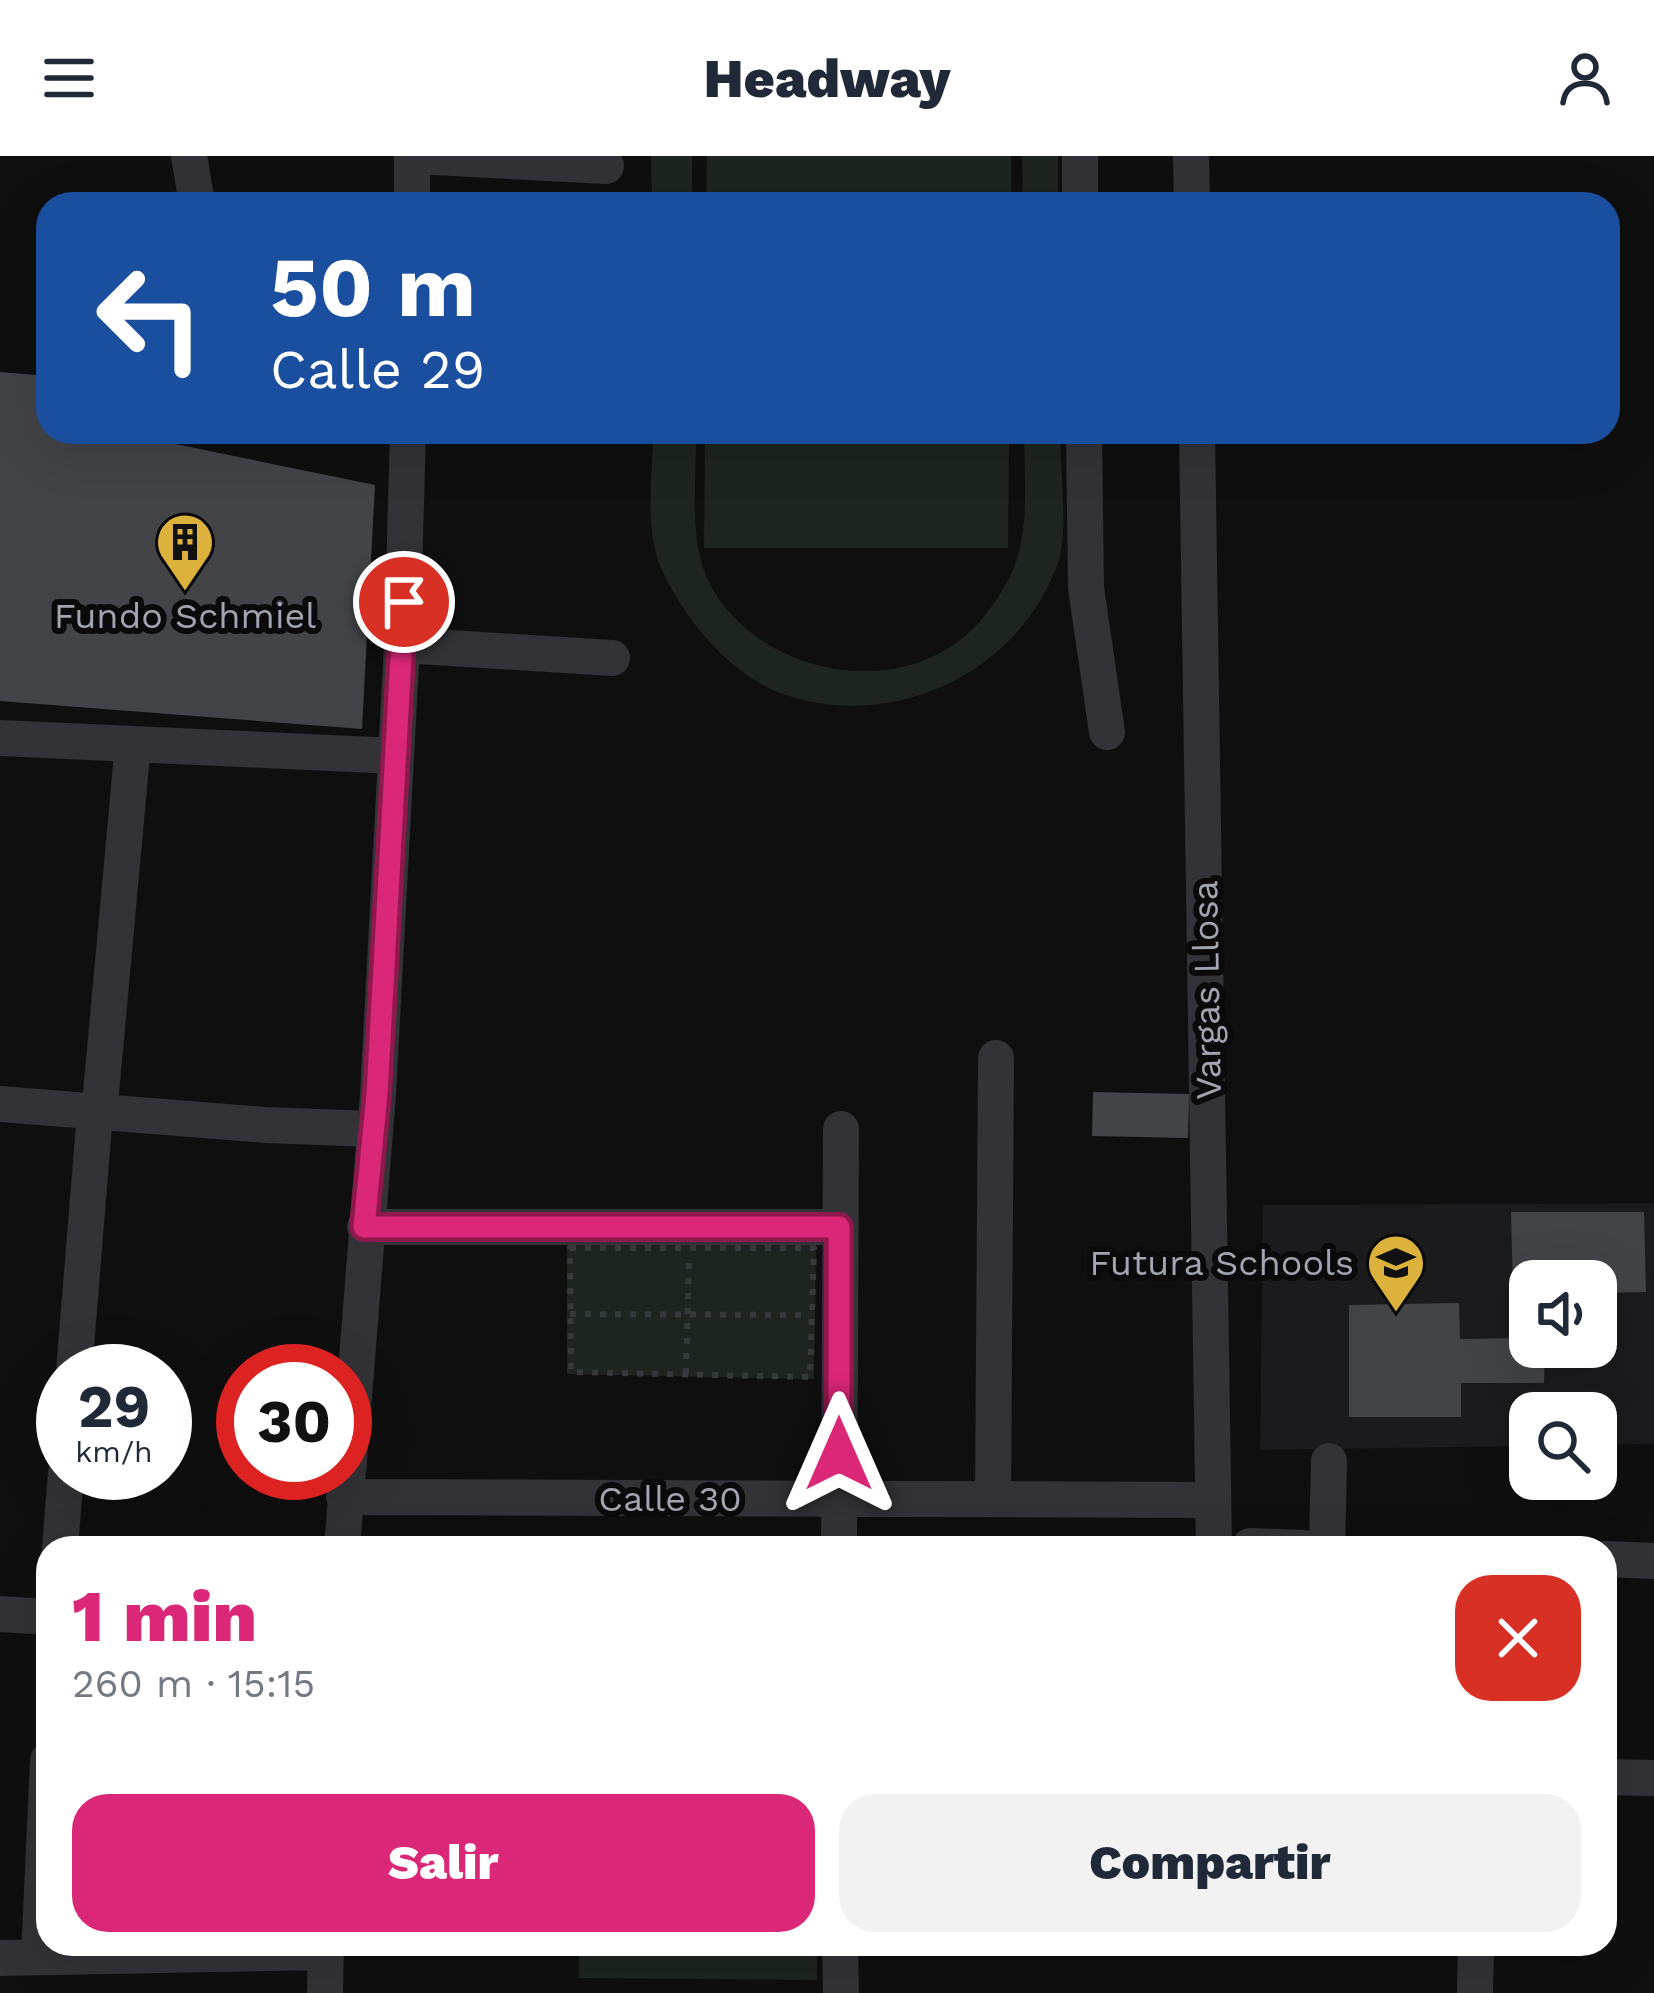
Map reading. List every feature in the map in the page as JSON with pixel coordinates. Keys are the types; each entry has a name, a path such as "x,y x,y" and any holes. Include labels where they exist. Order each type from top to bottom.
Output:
{"street":[{"path":"190,156 194,192"},
{"path":"412,192 414,156 606,166"},
{"path":"1080,156 1081,192"},
{"path":"1191,156 1192,192"},
{"path":"355,1344 396,756 408,444"},
{"path":"1084,444 1086,588 1106,732"},
{"name":"Vargas Llosa","path":"1197,444 1212,1501 1227,1536"},
{"path":"402,645 612,658"},
{"path":"0,738 396,756"},
{"path":"76,1344 134,744"},
{"path":"993,1498 996,1058"},
{"path":"0,1104 98,1103 373,1129"},
{"path":"838,1536 841,1129"},
{"path":"364,1227 839,1227"},
{"path":"1327,1536 1329,1461"},
{"name":"Calle 30","path":"372,1497 1212,1501"},
{"path":"61,1536 64,1500"},
{"path":"342,1536 344,1500"},
{"path":"1617,1559 1654,1561"},
{"path":"0,1614 36,1616"},
{"path":"1617,1777 1654,1778"},
{"path":"0,1958 71,1956"},
{"path":"325,1993 326,1956"},
{"path":"840,1956 841,1993"},
{"path":"1475,1956 1475,1993"}],"path":[{"path":"570,1248 814,1248 810,1376 571,1372 571,1314 570,1248"},
{"path":"686,1374 689,1248"},
{"path":"571,1314 812,1316"}],"shaded area":[{"path":"651,156 692,156 692,192 652,192"},
{"path":"707,156 1011,156 1011,192 706,192"},
{"path":"1022,156 1058,156 1058,192 1023,192"},
{"path":"653,444 696,444 696,531 711,586 732,616 760,639 793,657 828,668 901,667 935,655 973,629 1001,592 1017,560 1025,506 1024,444 1060,444 1062,547 1041,599 1016,633 985,661 950,683 911,698 870,705 828,704 786,695 746,675 696,626 661,568 651,501"},
{"path":"705,444 1009,444 1008,548 704,548"},
{"name":"Futura Schools","path":"1654,1203 1654,1444 1617,1445 1617,1392 1509,1392 1509,1446 1260,1450 1263,1205"},
{"path":"567,1244 816,1244 814,1379 567,1374"},
{"path":"579,1956 817,1956 817,1980 579,1978"}],"building":[{"name":"Fundo Schmiel","path":"0,372 36,375 36,444 175,444 375,485 362,729 0,701"},
{"path":"1093,1092 1189,1094 1188,1138 1092,1136"},
{"path":"1511,1212 1644,1212 1646,1292 1617,1293 1617,1260 1512,1260"},
{"path":"1459,1303 1460,1339 1509,1338 1509,1368 1544,1368 1544,1383 1461,1383 1461,1417 1349,1417 1349,1305"}],"place":[{"name":"Fundo Schmiel","path":"185,593"},
{"name":"Futura Schools","path":"1396,1314"}],"route":[{"path":"404,602 377,1094 364,1227 839,1227 839,1454"}]}
